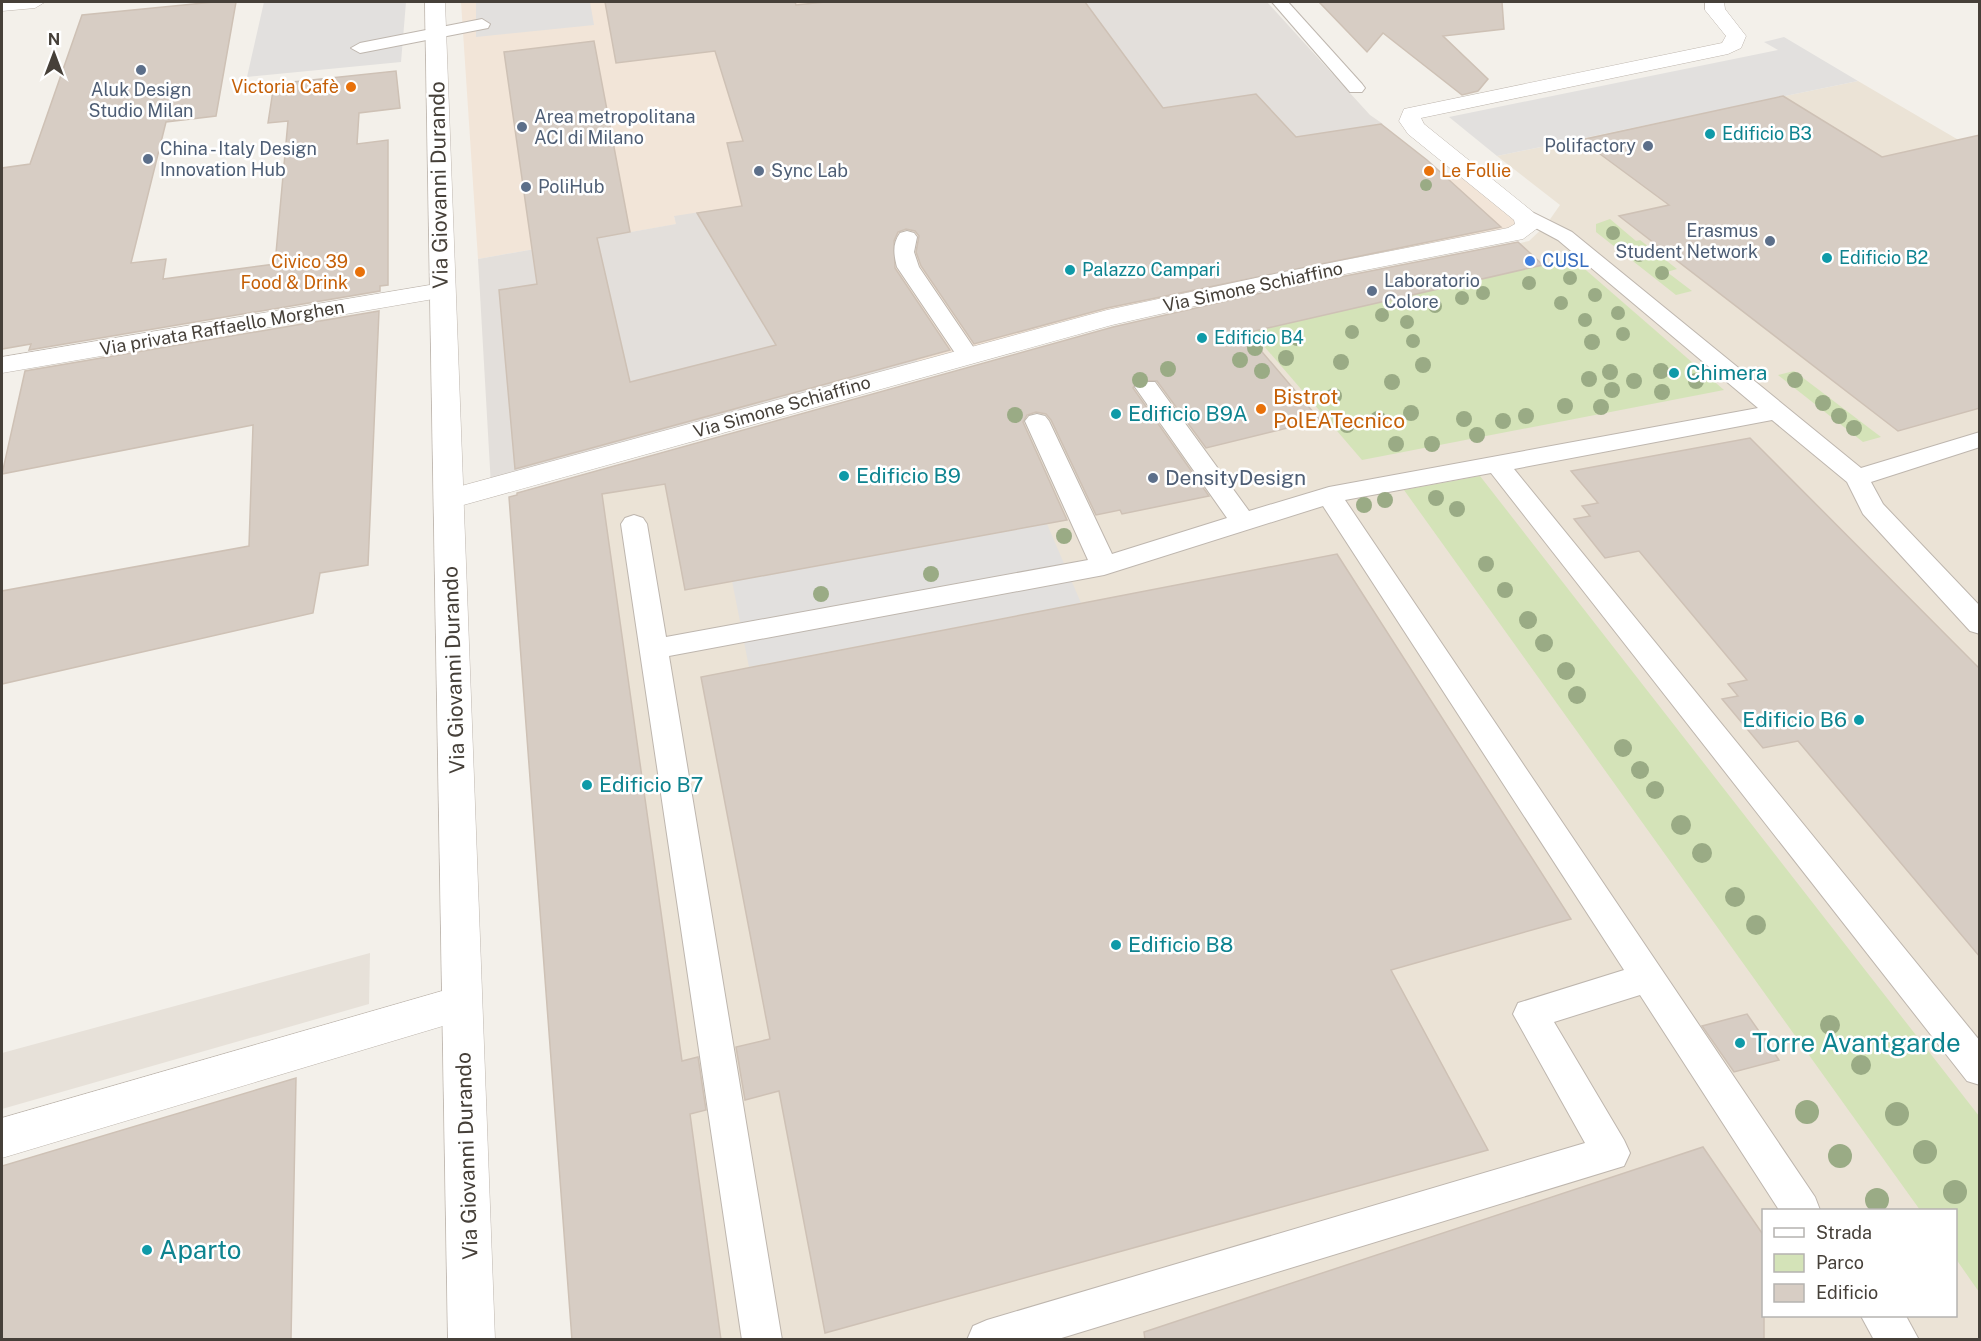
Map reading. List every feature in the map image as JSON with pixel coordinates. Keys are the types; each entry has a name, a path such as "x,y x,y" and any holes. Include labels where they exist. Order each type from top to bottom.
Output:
{"street":[{"path":"2,5 35,2"},
{"name":"Via Giovanni Durando","path":"435,2 472,1340"},
{"path":"1520,212 1416,129 1410,121 1412,114 1728,48 1736,40 1736,36 1715,10 1715,2"},
{"name":"Via Simone Schiaffino","path":"449,499 968,354 1107,318 1233,290 1515,234 1527,226 1527,220 1520,212"},
{"name":"Via privata Raffaello Morghen","path":"2,365 442,291"},
{"path":"2,1138 449,1007"}],"lane":[{"path":"1280,2 1356,88"},
{"path":"360,48 482,24"},
{"path":"1520,212 1565,236 1857,478 1872,508 1980,624"},
{"path":"907,237 904,252 908,267 968,354"},
{"path":"1147,387 1245,523"},
{"path":"653,649 1104,566 1329,495 1777,412"},
{"path":"1036,421 1104,566"},
{"path":"1857,478 1980,439"},
{"path":"1496,464 1980,1069"},
{"path":"1329,495 1795,1202"},
{"path":"634,524 762,1340"},
{"path":"987,1340 1611,1153 1530,1014 1647,978"},
{"path":"1882,1317 1899,1340"}],"shaded area":[{"path":"264,2 406,2 401,62 247,77"},
{"path":"461,2 902,2 992,176 1191,219 1470,172 1527,227 920,365 842,256 674,217 677,224 478,259"},
{"path":"476,2 590,2 594,25 476,37"},
{"path":"902,2 1267,2 1370,115 1383,124 1136,161 992,176"},
{"path":"1784,37 1858,81 1497,156 1449,117 1778,50 1764,42"},
{"path":"1858,81 1979,152 1979,1339 572,1339 509,497 1146,324 1529,241 1546,225 1560,205 1497,156"},
{"path":"852,189 842,257 920,365 491,486 478,259 676,224 674,216"},
{"path":"1047,524 1081,603 749,667 732,581"},
{"path":"370,953 369,1004 2,1109 2,1053"}],"green space":[{"path":"1610,219 1636,241 1640,240 1677,269 1667,272 1692,291 1676,295 1596,232 1596,224"},
{"path":"1572,258 1724,390 1362,460 1251,331"},
{"path":"1794,371 1881,437 1863,442 1778,375"},
{"path":"1480,476 1979,1116 1979,1292 1957,1260 1957,1209 1919,1209 1404,490"}],"building":[{"path":"214,2 236,2 216,116 166,122 131,263 166,259 163,279 275,264 288,121 268,123 274,84 396,71 400,108 359,113 357,144 388,140 388,285 380,286 380,291 29,350 31,344 2,349 2,168 30,164 82,15"},
{"path":"605,2 795,2 796,5 825,2 1085,2 1163,108 1256,94 1296,137 1381,124 1427,160 1501,227 1107,308 974,344 921,266 916,252 919,236 915,231 906,229 898,232 894,241 895,268 950,350 515,469 499,290 537,284 504,52 594,41 630,232 597,238 630,382 776,345 697,213 742,206 727,143 743,141 715,51 616,63"},
{"path":"1319,2 1502,2 1504,29 1443,36 1488,79 1478,91 1462,95 1383,33 1367,52"},
{"name":"Edificio B2","path":"1783,96 1882,157 1980,135 1980,408 1898,431 1619,216 1669,205 1581,140"},
{"path":"1518,242 1543,265 1246,333 1320,420 1206,448 1157,381 1137,381 1133,388 1209,496 1122,514 1120,510 1096,515 1051,420 1046,414 1036,412 1027,415 1023,422 1067,520 685,590 665,484 602,494 682,1061 698,1057 706,1110 690,1114 721,1340 572,1340 509,497 1113,327 1279,289"},
{"path":"379,311 368,565 320,573 313,613 2,684 2,591 249,546 253,425 2,474 25,371"},
{"name":"Edificio B6","path":"1750,438 1980,669 1980,957 1798,741 1763,748 1722,699 1738,696 1728,684 1747,680 1639,551 1605,558 1574,519 1590,516 1582,506 1598,503 1571,471"},
{"name":"Edificio B8","path":"1337,554 1571,919 1391,970 1488,1150 825,1333 779,1091 745,1100 736,1047 770,1039 701,677"},
{"name":"Torre Avantgarde","path":"1747,1014 1779,1060 1734,1072 1702,1026"},
{"name":"Aparto","path":"296,1078 291,1340 2,1340 2,1166"},
{"path":"1703,1147 1762,1233 1764,1340 1145,1340 1144,1332"}],"place":[{"name":"Aluk Design Studio Milan","path":"141,70"},
{"name":"Victoria Cafè","path":"351,87"},
{"name":"Area metropolitana ACI di Milano","path":"522,127"},
{"name":"Edificio B3","path":"1710,134"},
{"name":"Polifactory","path":"1648,146"},
{"name":"China - Italy Design Innovation Hub","path":"148,159"},
{"name":"Sync Lab","path":"759,171"},
{"name":"Le Follie","path":"1429,171"},
{"name":"PoliHub","path":"526,187"},
{"name":"Erasmus Student Network","path":"1770,241"},
{"name":"Edificio B2","path":"1827,258"},
{"name":"CUSL","path":"1530,261"},
{"name":"Palazzo Campari","path":"1070,270"},
{"name":"Civico 39 Food & Drink","path":"360,272"},
{"name":"Laboratorio Colore","path":"1372,291"},
{"name":"Edificio B4","path":"1202,338"},
{"name":"Chimera","path":"1674,373"},
{"name":"Bistrot PolEATecnico","path":"1261,409"},
{"name":"Edificio B9A","path":"1116,414"},
{"name":"Edificio B9","path":"844,476"},
{"name":"DensityDesign","path":"1153,478"},
{"name":"Edificio B6","path":"1859,720"},
{"name":"Edificio B7","path":"587,785"},
{"name":"Edificio B8","path":"1116,945"},
{"name":"Torre Avantgarde","path":"1740,1043"},
{"name":"Aparto","path":"147,1250"}]}
